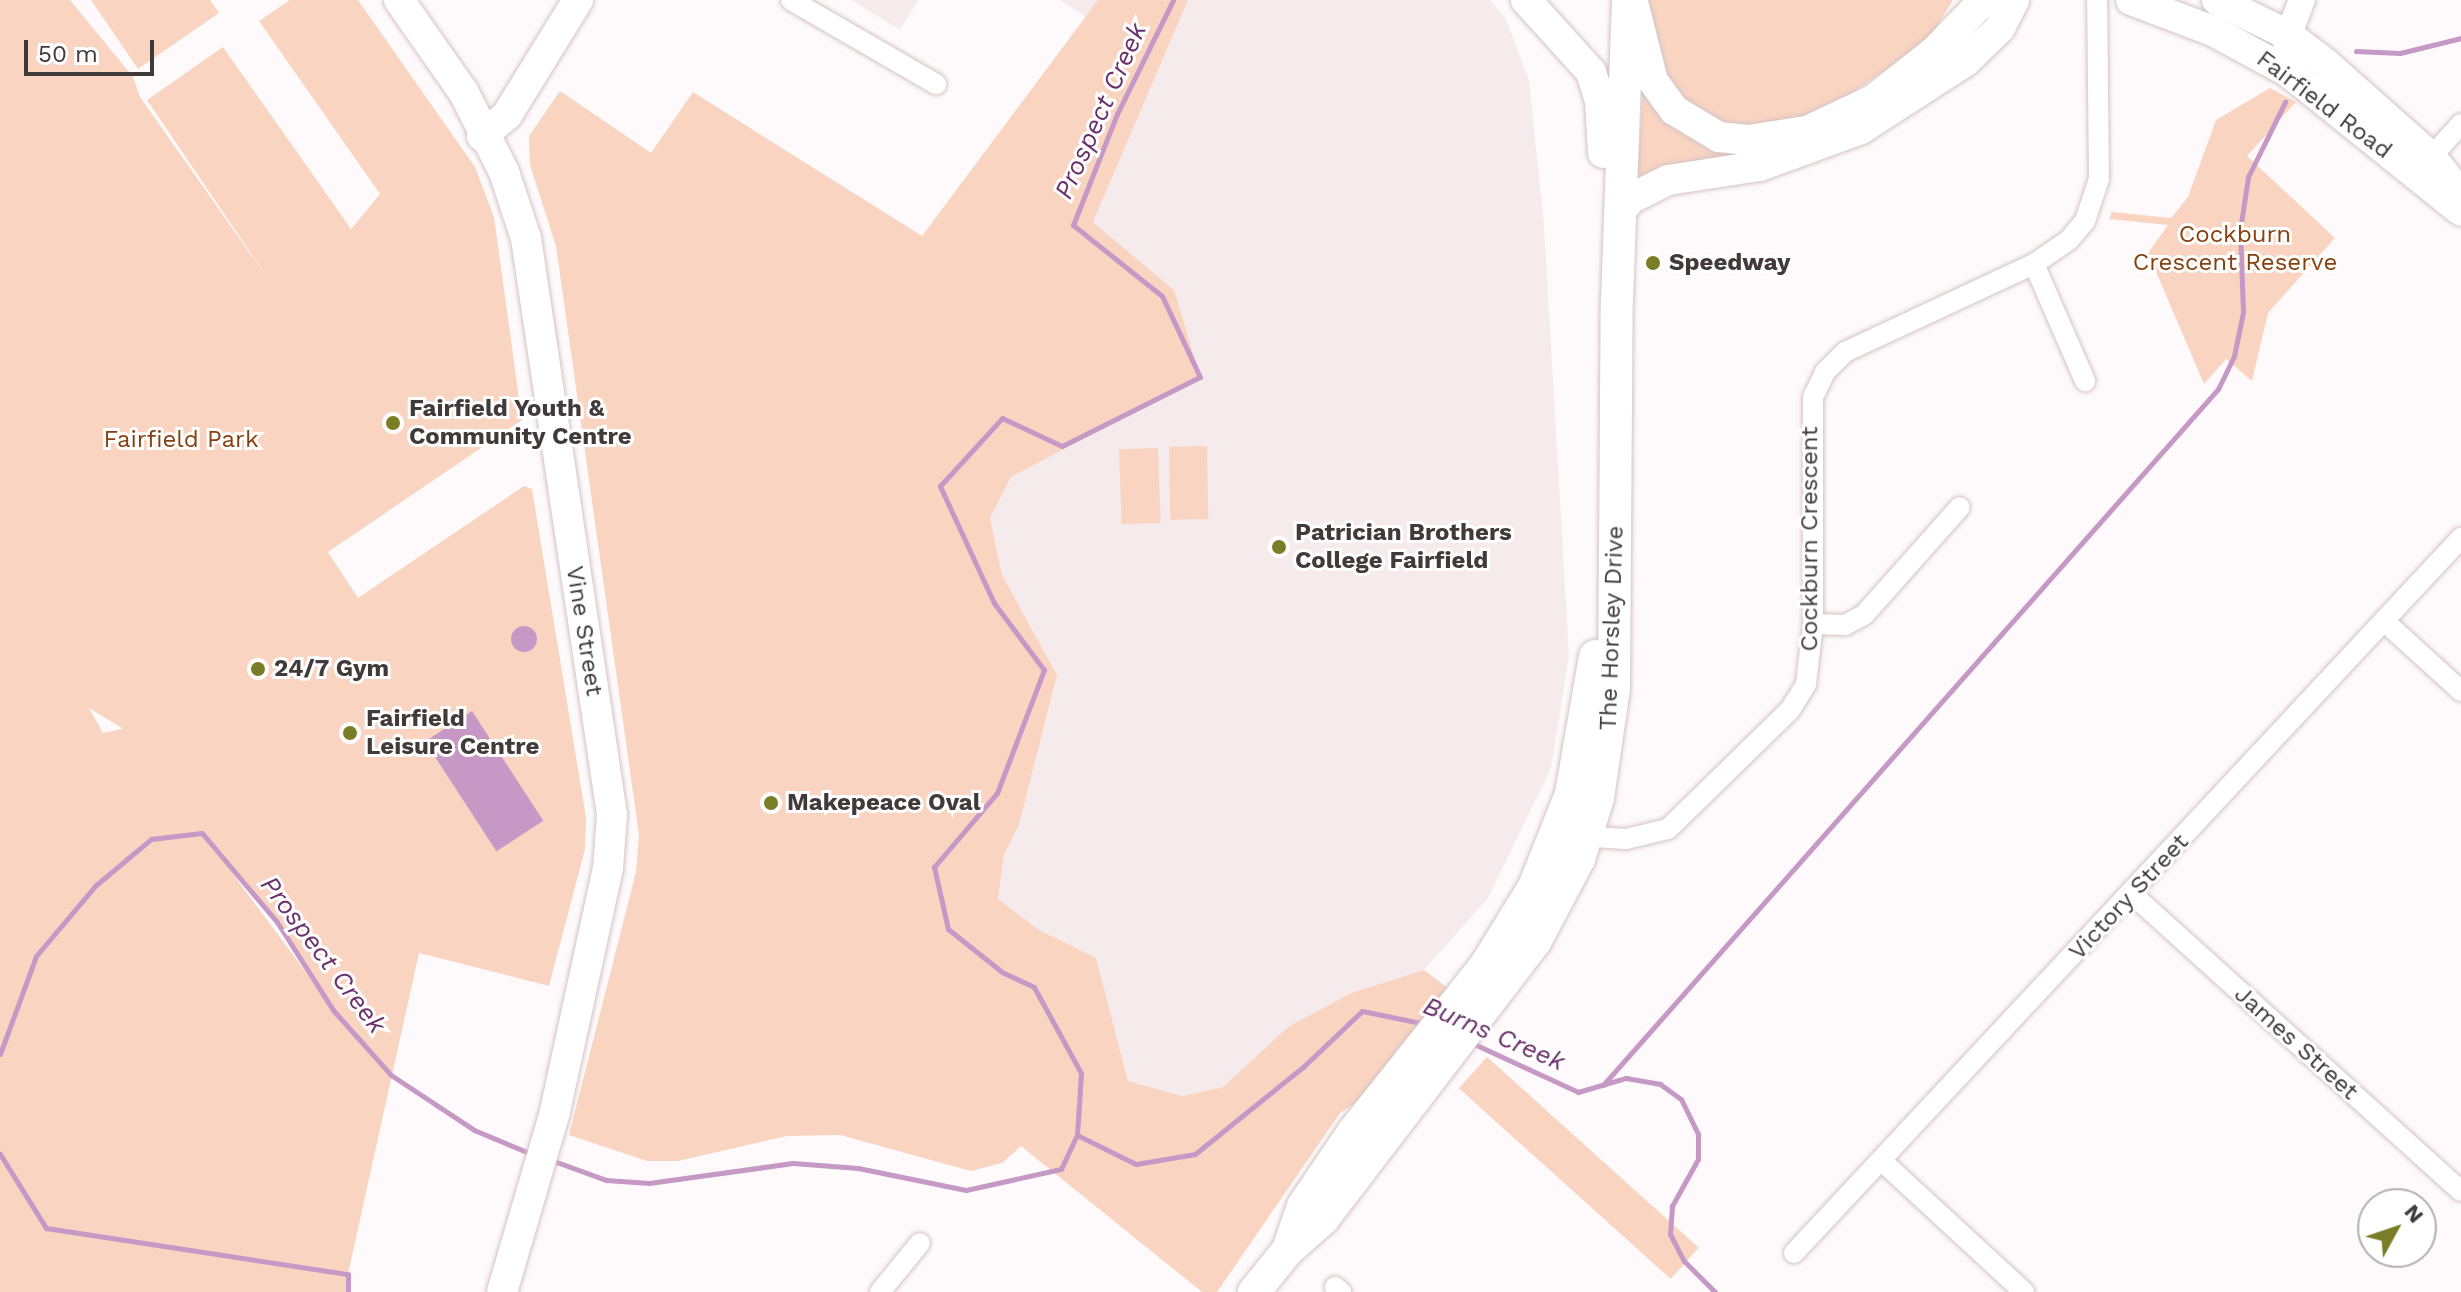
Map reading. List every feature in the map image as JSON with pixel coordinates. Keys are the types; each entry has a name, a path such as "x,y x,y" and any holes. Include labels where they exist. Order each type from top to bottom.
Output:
{"main road":[{"path":"377,0 450,102 482,136"},
{"path":"399,0 464,93 482,136"},
{"path":"482,136 507,115 578,0"},
{"path":"1526,0 1591,72 1600,101 1603,153"},
{"name":"The Horsley Drive","path":"1572,836 1597,626 1607,0"},
{"path":"1631,0 1655,85 1674,110 1719,137 1776,139 1807,131 1873,100 1935,51 1984,0"},
{"name":"The Horsley Drive","path":"1254,1292 1288,1250 1303,1206 1470,1006 1508,933 1572,836 1613,716 1620,212 1631,0"},
{"path":"1935,51 1967,0"},
{"path":"2000,28 2014,0"},
{"path":"1620,212 1630,199 1668,180 1760,166 1861,129 1941,80 2031,0"},
{"name":"Fairfield Road","path":"2131,0 2213,31 2287,71 2461,195"},
{"name":"Fairfield Road","path":"2217,0 2288,35 2427,169 2461,211"},
{"name":"Vine Street","path":"482,136 504,172 526,238 612,815 608,868 555,1112 532,1204 502,1292"}],"street":[{"path":"791,0 936,84"},
{"name":"Cockburn Crescent","path":"1572,836 1647,837 1689,812 1790,710 1806,684 1813,624 1809,424 1813,397 1825,372 1863,342 2034,264 2069,240 2094,200 2099,179 2097,0"},
{"path":"2288,35 2302,0"},
{"path":"2427,169 2461,124"},
{"path":"2034,264 2085,381"},
{"path":"1813,624 1845,625 1864,615 1960,507"},
{"name":"Victory Street","path":"1794,1253 1883,1162 2461,538"},
{"path":"2384,621 2461,691"},
{"name":"James Street","path":"2132,894 2461,1191"},
{"path":"1883,1162 2024,1292"},
{"path":"880,1292 920,1243"}],"shaded area":[{"path":"851,0 918,0 900,30"},
{"path":"1059,0 1098,0 1089,18"},
{"name":"Patrician Brothers College Fairfield","path":"1188,0 1490,0 1505,17 1529,81 1544,226 1569,656 1551,768 1488,898 1424,970 1351,993 1288,1027 1223,1087 1182,1096 1128,1081 1096,958 1039,930 998,899 1004,855 1019,825 1057,675 1002,575 990,518 1011,477 1062,446 1174,290 1093,222"},
{"path":"524,626 533,630 537,639 533,648 524,652 515,648 511,639 515,630"},
{"path":"472,711 543,821 496,851 425,741"}],"green space":[{"name":"Fairfield Park","path":"0,0 70,0 133,77 140,97 273,286 147,100 223,47 351,229 380,194 259,21 290,0 358,0 475,167 494,217 522,420 328,552 358,598 524,486 532,489 586,818 585,849 549,986 419,953 348,1274 348,1292 0,1292","holes":["89,708 122,728 122,729 103,733","214,849 277,922 323,995"]},
{"path":"91,0 210,0 219,13 138,69"},
{"path":"1098,0 1188,0 1093,222 1174,290 1200,377 1011,477 990,518 1002,575 1057,675 1019,825 1004,855 998,899 1039,930 1096,958 1128,1081 1182,1096 1223,1087 1288,1027 1351,993 1424,970 1461,998 1399,1074 1340,1113 1217,1292 1202,1292 1021,1146 1002,1163 971,1171 840,1135 787,1136 678,1161 647,1161 569,1135 636,872 639,835 556,246 530,165 529,136 560,91 651,153 693,92 922,236"},
{"path":"1646,0 1953,0 1931,36 1834,105 1783,125 1704,125 1680,103 1655,50"},
{"name":"Cockburn Crescent Reserve","path":"2270,88 2296,102 2247,156 2335,238 2268,313 2252,381 2226,359 2204,384 2148,253 2168,225 2109,219 2112,212 2171,218 2188,197 2216,120"},
{"path":"1643,93 1662,116 1765,149 1637,181"},
{"path":"1207,446 1208,519 1170,520 1169,447"},
{"path":"1158,448 1161,523 1122,524 1119,449"},
{"path":"1487,1057 1699,1248 1671,1279 1459,1088"}],"waterway":[{"name":"Prospect Creek","path":"551,1160 606,1180 649,1183 793,1163 858,1168 966,1190 1061,1169 1077,1135 1081,1073 1034,987 1002,972 948,929 934,867 997,793 1044,670 994,603 940,486 1002,418 1062,446 1200,377 1162,296 1073,225 1117,114 1173,0"},
{"path":"2356,51 2400,53 2461,38"},
{"path":"1603,1085 2218,389 2234,356 2243,312 2240,230 2248,177 2285,102"},
{"name":"Prospect Creek","path":"0,1054 36,956 96,885 151,839 202,833 277,922 333,1010 391,1075 474,1130 534,1155"},
{"name":"Burns Creek","path":"1077,1135 1136,1164 1195,1154 1303,1067 1362,1011 1426,1024"},
{"name":"Burns Creek","path":"1472,1043 1578,1092 1626,1078 1660,1084 1681,1099 1698,1134 1698,1159 1672,1206 1670,1234 1684,1261 1715,1292"},
{"name":"Prospect Creek","path":"0,1154 46,1228 348,1274 348,1292"}],"place":[{"name":"Speedway","path":"1653,263"},
{"name":"Fairfield Youth & Community Centre","path":"393,423"},
{"name":"Patrician Brothers College Fairfield","path":"1279,547"},
{"name":"24/7 Gym","path":"258,669"},
{"name":"Fairfield Leisure Centre","path":"350,733"},
{"name":"Makepeace Oval","path":"771,803"}]}
